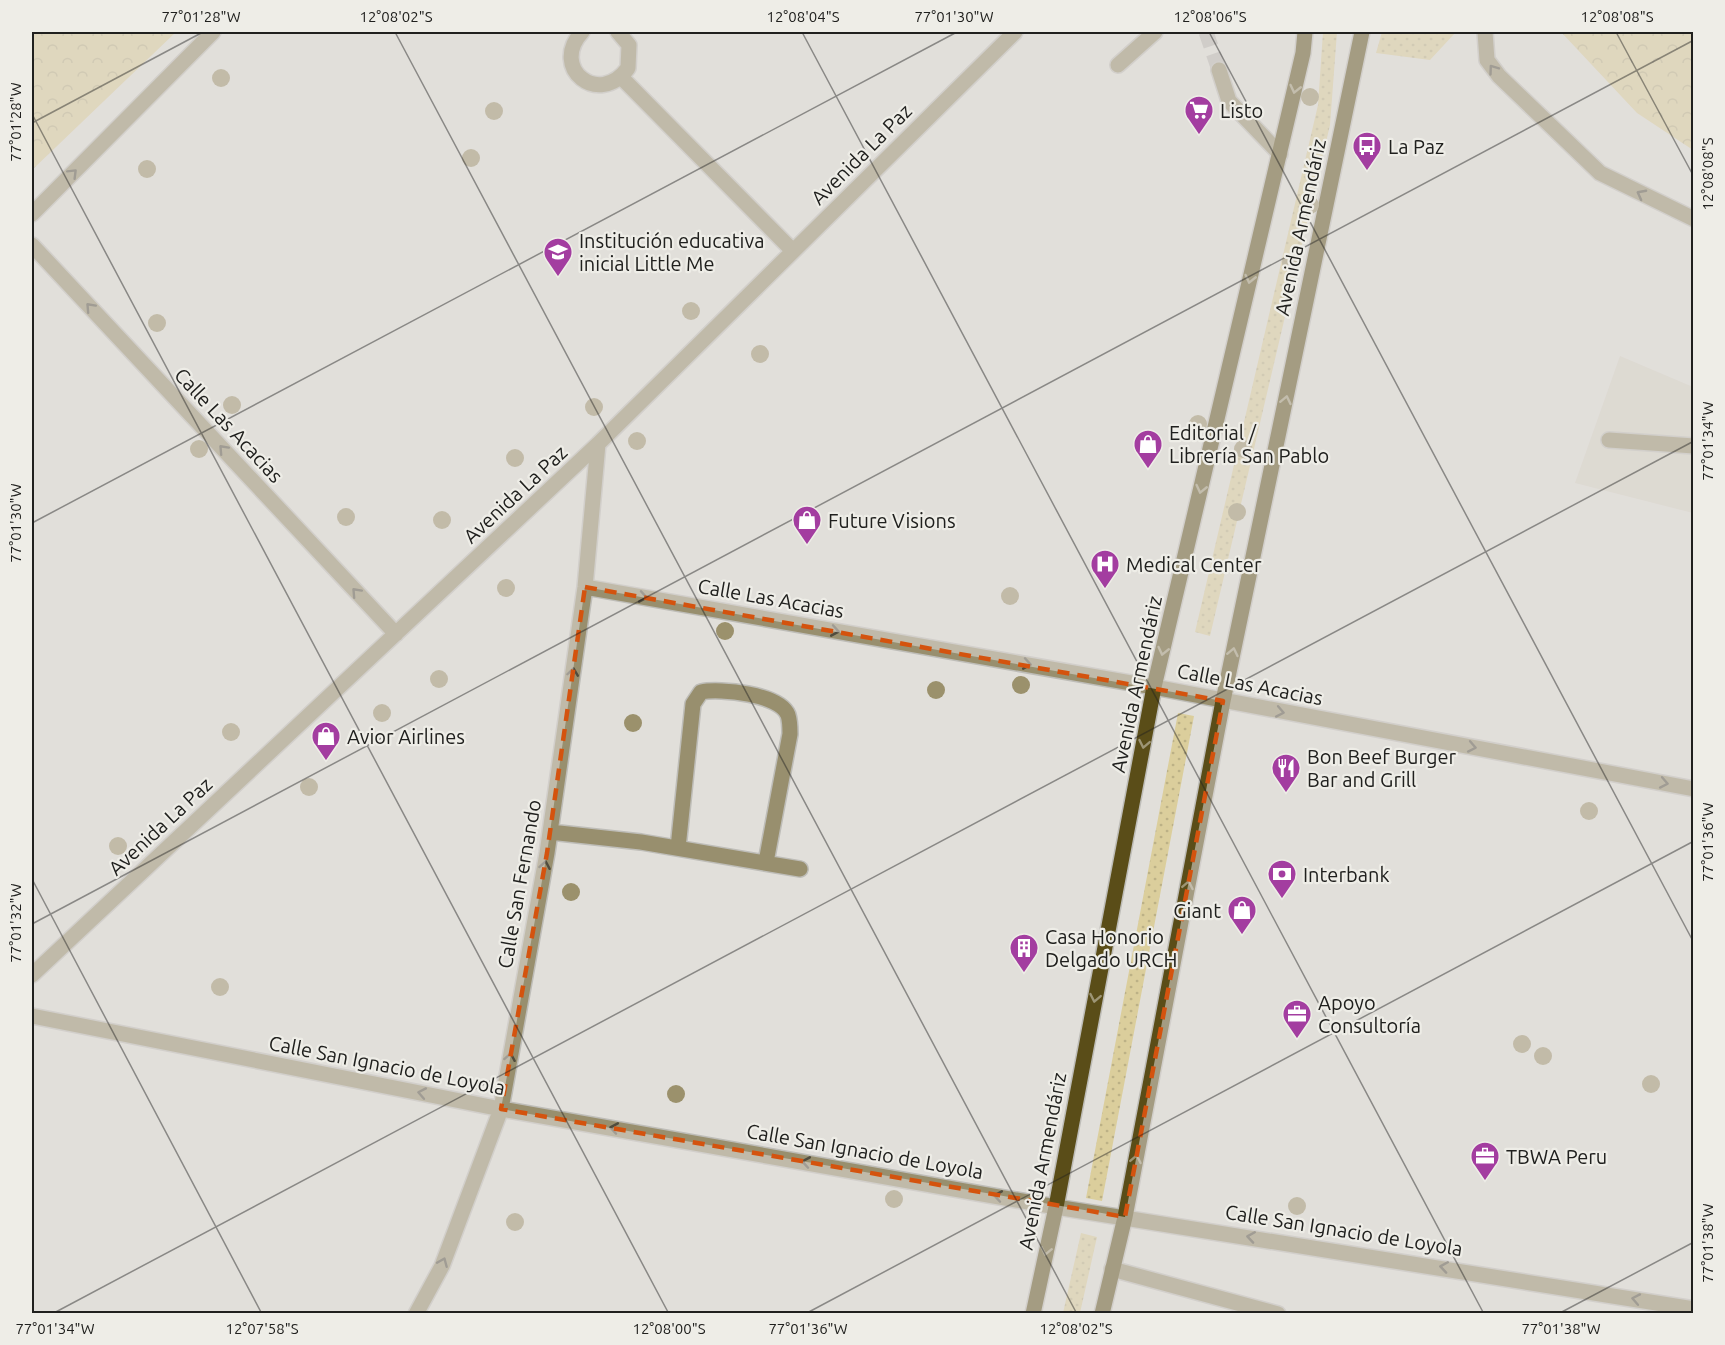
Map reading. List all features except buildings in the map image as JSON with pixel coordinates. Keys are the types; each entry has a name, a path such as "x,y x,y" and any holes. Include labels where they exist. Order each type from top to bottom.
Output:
{"main road":[{"name":"Avenida Armendáriz","path":"1033,1314 1056,1207 1154,687 1280,154 1303,53 1305,32"},
{"name":"Avenida Armendáriz","path":"1102,1314 1125,1217 1223,701 1362,32"}],"street":[{"path":"32,214 213,32"},
{"path":"582,32 571,48 571,62 576,74 587,82 599,86 612,84 628,68 629,45 618,32"},
{"name":"Avenida La Paz","path":"32,975 598,444 1015,32"},
{"path":"1118,65 1155,32"},
{"path":"1485,32 1487,60 1499,76 1600,172 1694,219"},
{"path":"1219,70 1229,101 1280,154"},
{"path":"621,77 793,251"},
{"name":"Calle Las Acacias","path":"32,245 396,634"},
{"path":"1609,440 1694,446"},
{"name":"Calle San Fernando","path":"416,1314 442,1266 501,1109 550,832 585,586 598,444"},
{"name":"Calle Las Acacias","path":"585,586 1154,687 1694,789"},
{"path":"678,848 693,704 701,692 715,689 775,700 788,714 790,734 766,862"},
{"path":"550,832 678,848 800,869"},
{"name":"Calle San Ignacio de Loyola","path":"32,1016 501,1109 1056,1207 1694,1309"},
{"path":"1112,1269 1278,1314"}],"highlighted area":[{"path":"585,587 1223,701 1125,1217 501,1109 547,853"}],"shaded area":[{"path":"1620,356 1693,387 1693,513 1575,483"}],"green space":[{"path":"32,32 176,32 32,170"},
{"path":"1323,32 1337,32 1330,125 1210,636 1195,632 1318,105"},
{"path":"1382,32 1456,32 1430,60 1376,53"},
{"path":"1561,32 1693,32 1693,150 1637,113"},
{"path":"1178,713 1194,716 1102,1201 1086,1198"},
{"path":"1081,1233 1097,1237 1080,1313 1063,1313"}],"tunnel":[{"path":"1206,32 1219,70"}],"place":[{"name":"Listo","path":"1199,136"},
{"name":"La Paz","path":"1367,172"},
{"name":"Institución educativa inicial Little Me","path":"558,278"},
{"name":"Editorial / Librería San Pablo","path":"1148,470"},
{"name":"Future Visions","path":"807,546"},
{"name":"Medical Center","path":"1105,590"},
{"name":"Avior Airlines","path":"326,762"},
{"name":"Bon Beef Burger Bar and Grill","path":"1286,794"},
{"name":"Interbank","path":"1282,900"},
{"name":"Giant","path":"1242,936"},
{"name":"Casa Honorio Delgado URCH","path":"1024,974"},
{"name":"Apoyo Consultoría","path":"1297,1040"},
{"name":"TBWA Peru","path":"1485,1182"}]}
